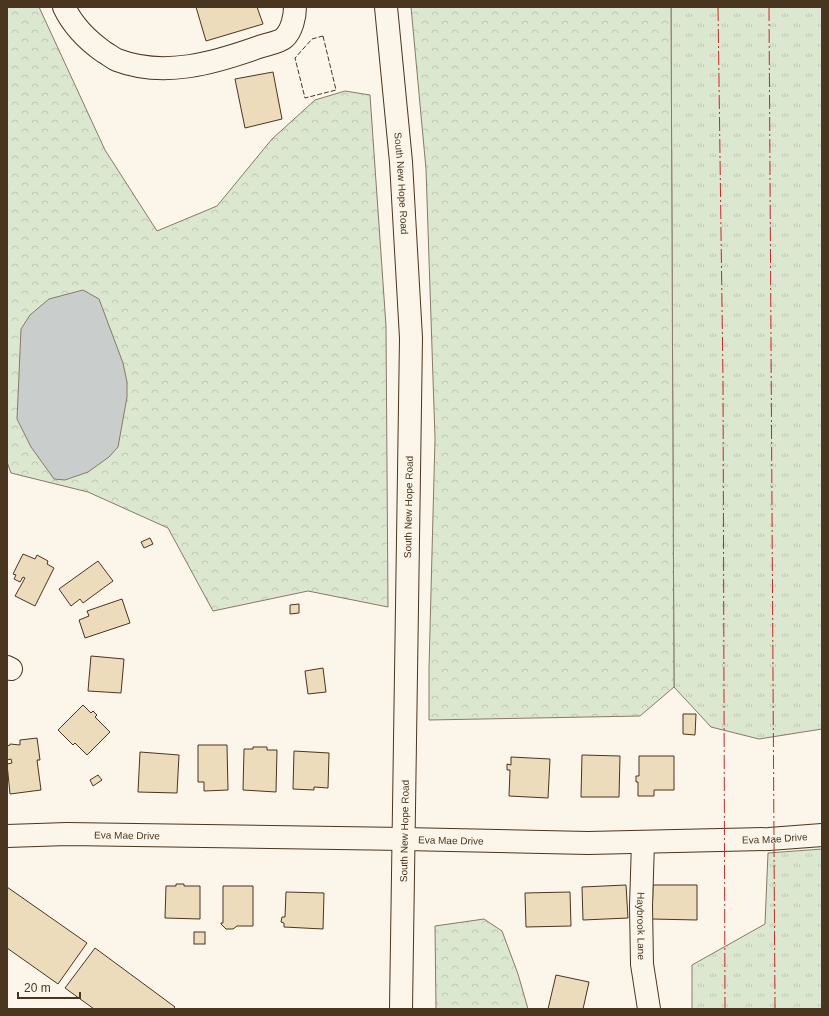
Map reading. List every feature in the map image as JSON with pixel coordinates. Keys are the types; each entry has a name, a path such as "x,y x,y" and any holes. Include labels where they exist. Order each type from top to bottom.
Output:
{"main road":[{"path":"64,7 69,18 90,42 116,60 143,66 169,69 196,66 232,57 284,38 293,24 295,7"},
{"name":"South New Hope Road","path":"386,7 401,162 411,338 401,1009"},
{"name":"Eva Mae Drive","path":"7,836 67,834 588,843 769,839 822,835"},
{"name":"Haybrook Lane","path":"643,842 641,906 642,964 649,1009"}],"green space":[{"path":"7,7 39,7 105,150 157,231 217,206 272,139 315,100 345,91 370,95 386,326 388,607 308,591 213,611 168,528 88,492 11,473 7,462"},
{"path":"411,7 671,7 674,687 640,716 429,720 435,438 426,169"},
{"path":"671,7 822,7 822,729 759,739 711,727 674,687"},
{"path":"822,849 822,1009 692,1009 692,965 765,924 768,853"},
{"path":"484,919 502,931 518,974 528,1009 436,1009 435,926"}],"shaded area":[{"path":"83,290 99,299 123,363 127,382 127,397 118,447 109,457 88,472 65,480 54,479 31,447 17,419 21,329 30,315 49,299"}],"building":[{"path":"196,7 257,7 263,24 206,41"},
{"path":"273,72 282,119 245,128 235,79"},
{"path":"150,538 153,544 144,548 141,542"},
{"path":"23,554 35,559 37,555 48,561 47,564 54,568 35,606 15,596 25,578 23,577 20,582 14,579 16,575 13,574"},
{"path":"98,561 113,581 83,603 80,599 71,606 59,589"},
{"path":"122,599 130,623 85,638 79,620 89,616 87,611"},
{"path":"299,604 299,613 290,614 290,605"},
{"path":"91,656 124,659 121,693 88,691"},
{"path":"323,668 326,692 308,694 305,671"},
{"path":"83,705 91,713 93,711 97,715 95,717 110,732 87,755 75,743 73,745 58,730"},
{"path":"683,714 696,714 695,735 683,734"},
{"path":"37,738 40,760 37,760 41,790 10,794 7,764 12,763 11,759 7,760 7,746 10,744 20,745 20,740"},
{"path":"198,745 227,745 228,790 204,791 204,782 198,782"},
{"path":"253,747 267,747 267,750 277,750 276,792 243,790 244,749 253,749"},
{"path":"294,751 329,753 328,788 314,787 314,790 293,789"},
{"path":"140,752 179,755 177,793 138,792"},
{"path":"582,755 620,756 619,797 581,797"},
{"path":"639,756 674,756 674,790 654,790 654,796 638,796 638,782 636,782 636,776 639,776"},
{"path":"511,757 550,759 548,798 509,796 510,770 507,770 507,764 511,765"},
{"path":"98,775 102,780 93,786 90,780"},
{"path":"176,884 184,884 184,886 200,886 200,919 165,918 166,886 176,886"},
{"path":"626,885 628,918 583,920 582,887"},
{"path":"653,885 697,885 697,920 652,919"},
{"path":"223,886 253,886 253,926 237,926 233,929 226,929 221,924 223,923"},
{"path":"7,887 87,943 58,984 7,948"},
{"path":"286,892 324,893 323,929 284,927 284,923 281,922 282,917 285,917"},
{"path":"570,892 571,926 526,927 525,893"},
{"path":"194,932 205,932 205,944 194,944"},
{"path":"95,948 175,1007 173,1009 94,1009 65,988"},
{"path":"556,975 589,982 583,1009 548,1009"}],"fence":[{"path":"323,36 336,90 305,98 295,58 312,39 323,36"}],"power":[{"path":"718,7 723,380 725,1009"},
{"path":"769,7 775,1009"}]}
